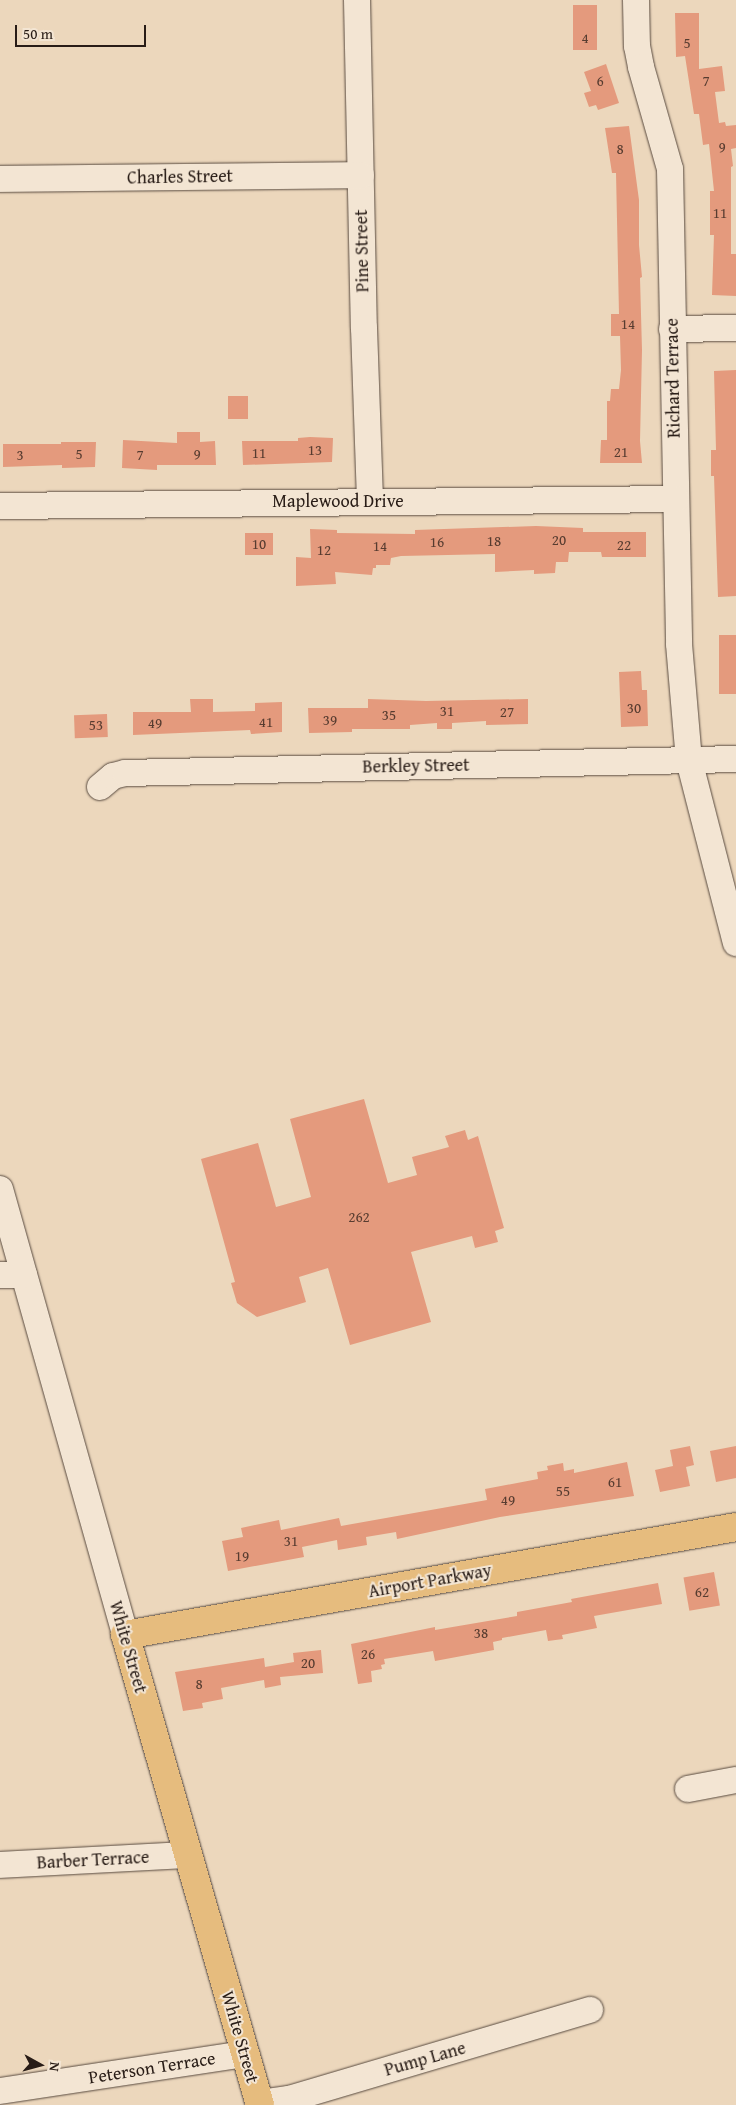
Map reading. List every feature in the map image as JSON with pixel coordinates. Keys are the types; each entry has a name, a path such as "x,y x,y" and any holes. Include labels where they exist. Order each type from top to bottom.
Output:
{"main road":[{"name":"Airport Parkway","path":"125,1635 736,1527"},
{"name":"White Street","path":"125,1635 259,2104"}],"street":[{"name":"Pine Street","path":"357,0 370,501"},
{"name":"Richard Terrace","path":"636,0 637,46 641,67 670,169 679,644 689,760 736,943"},
{"name":"Charles Street","path":"0,179 361,175"},
{"path":"672,329 736,328"},
{"name":"Maplewood Drive","path":"0,506 676,499"},
{"name":"Berkley Street","path":"100,787 113,776 125,773 736,759"},
{"name":"White Street","path":"0,1189 12,1275 125,1635"},
{"path":"688,1789 736,1780"},
{"name":"Barber Terrace","path":"0,1865 187,1855"},
{"name":"Pump Lane","path":"259,2104 289,2098 590,2010"},
{"name":"Peterson Terrace","path":"0,2091 245,2054"}],"building":[{"path":"573,5 597,5 597,50 573,50"},
{"path":"675,13 699,13 699,69 722,66 725,91 715,92 719,123 725,122 726,126 736,125 736,148 731,149 733,166 731,167 731,254 736,254 736,296 712,295 714,235 710,235 710,191 714,191 709,144 703,145 699,114 694,114 685,56 676,57"},
{"path":"606,64 619,103 598,110 596,105 589,107 584,93 591,91 584,72"},
{"path":"629,126 639,200 639,245 642,277 640,278 642,350 640,441 642,463 600,463 601,440 607,440 607,401 610,401 611,389 619,389 621,370 620,336 611,336 611,314 619,314 616,173 612,173 605,128"},
{"path":"736,370 736,596 718,597 714,476 711,476 711,450 716,450 714,371"},
{"path":"228,396 248,396 248,419 228,419"},
{"path":"177,432 200,432 200,442 215,441 216,465 157,465 157,470 122,468 123,440 177,443"},
{"path":"298,438 333,438 332,462 243,465 242,441 298,441"},
{"path":"61,442 96,442 95,467 62,468 62,465 3,467 3,444 61,444"},
{"path":"536,526 583,528 583,532 646,532 646,557 602,557 601,552 569,552 568,562 556,562 555,573 534,574 534,570 495,572 495,554 401,556 391,558 390,565 376,565 376,568 373,568 372,575 335,572 336,584 296,586 296,557 311,558 310,529 337,530 337,533 415,534 415,530"},
{"path":"245,533 273,533 273,555 245,555"},
{"path":"719,635 736,635 736,694 719,694"},
{"path":"641,671 642,690 647,690 648,726 621,727 619,672"},
{"path":"190,699 213,699 213,712 255,711 255,703 282,702 282,732 251,734 250,730 133,735 133,712 191,712"},
{"path":"368,699 426,701 528,699 528,724 486,725 486,721 452,723 452,729 437,729 437,723 410,725 410,729 352,729 352,732 309,733 308,708 368,708"},
{"path":"107,714 108,737 75,738 74,715"},
{"path":"364,1099 388,1183 417,1175 412,1157 449,1147 445,1136 465,1130 468,1140 478,1136 504,1228 495,1231 498,1242 475,1248 472,1236 411,1252 431,1322 350,1345 328,1268 299,1277 306,1302 257,1317 237,1303 231,1283 235,1282 201,1159 258,1143 276,1207 311,1197 290,1119"},
{"path":"690,1446 694,1465 686,1467 690,1486 660,1492 655,1470 673,1466 670,1450"},
{"path":"736,1446 736,1478 716,1482 710,1451"},
{"path":"627,1462 634,1496 500,1517 397,1539 396,1532 366,1537 367,1545 338,1550 337,1540 302,1547 304,1557 228,1571 222,1541 243,1537 241,1528 279,1520 281,1530 339,1518 341,1526 487,1500 485,1489 538,1479 537,1472 548,1470 547,1466 563,1463 564,1471 574,1469 574,1473"},
{"path":"714,1572 720,1605 689,1611 683,1577"},
{"path":"658,1583 662,1604 594,1616 597,1628 562,1635 563,1639 548,1641 546,1630 502,1638 502,1640 493,1642 494,1650 435,1661 433,1651 384,1659 385,1664 381,1665 382,1669 371,1671 372,1682 358,1684 351,1644 435,1627 435,1630 517,1616 517,1612 572,1602 571,1599"},
{"path":"321,1650 323,1673 280,1677 281,1685 265,1688 264,1680 221,1688 223,1699 202,1703 203,1708 183,1711 175,1672 264,1658 265,1667 294,1662 293,1653"}]}
